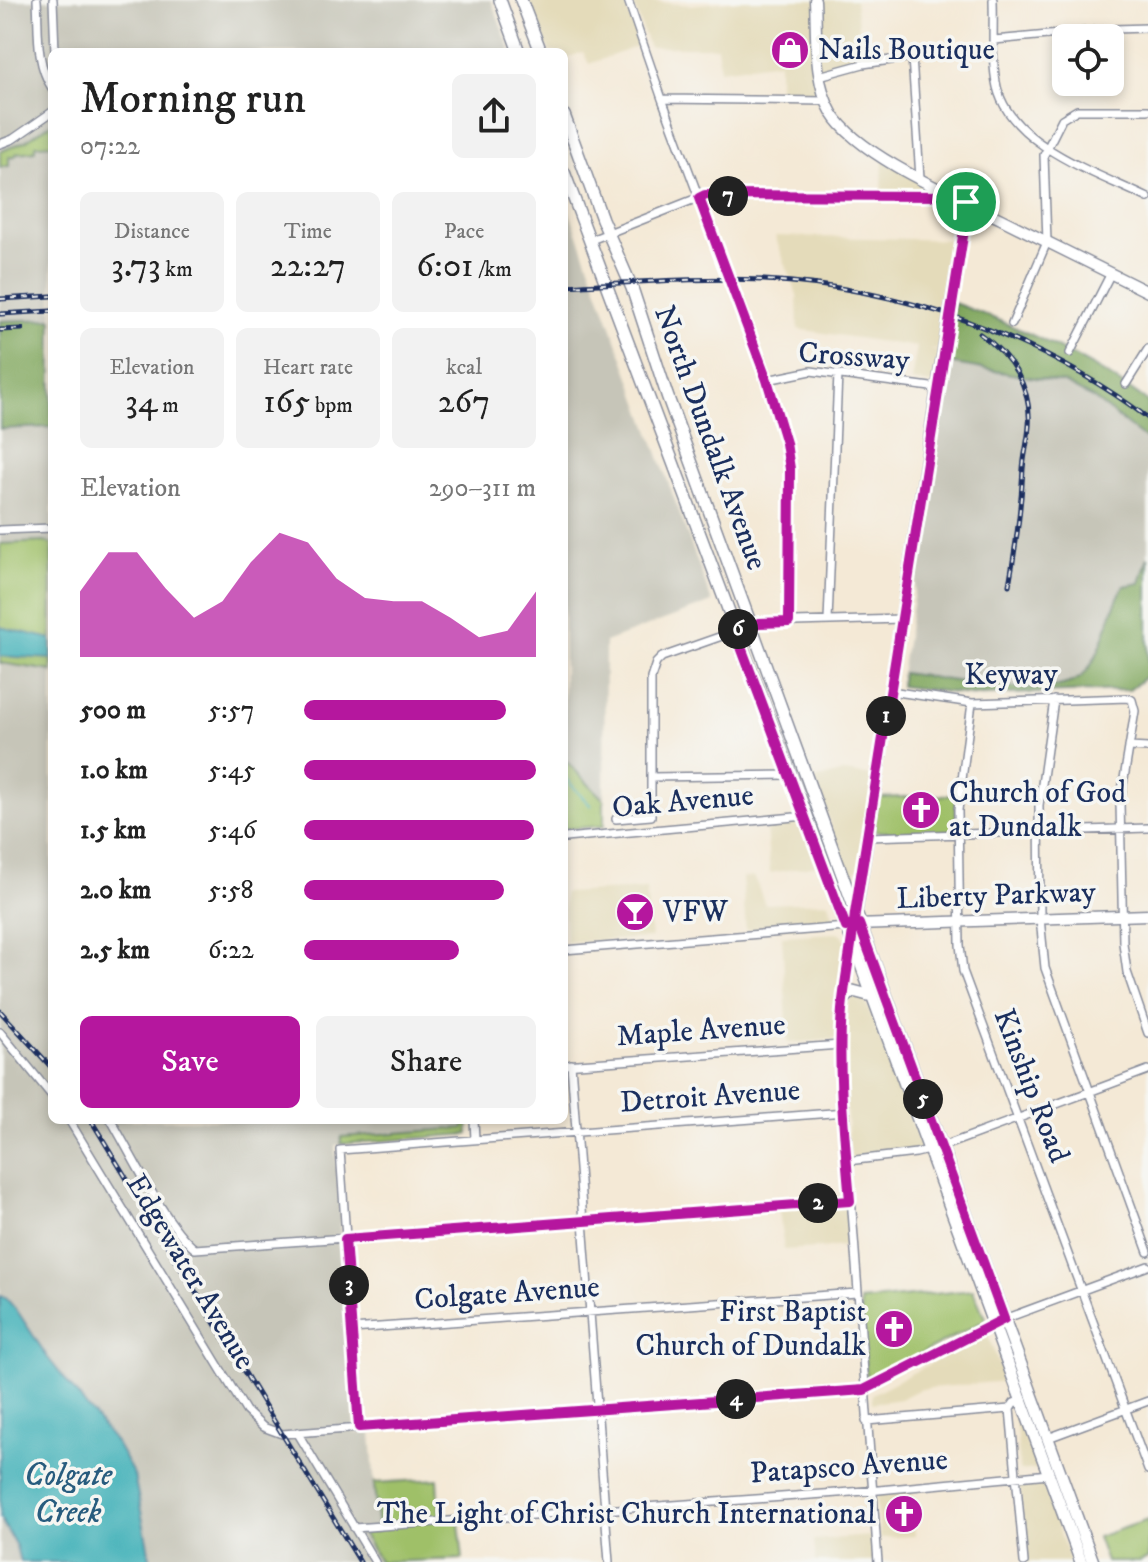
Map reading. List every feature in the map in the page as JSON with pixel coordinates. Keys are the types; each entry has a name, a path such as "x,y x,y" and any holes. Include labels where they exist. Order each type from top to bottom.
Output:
{"main road":[{"path":"500,0 518,48"},
{"path":"521,0 539,48"},
{"name":"North Dundalk Avenue","path":"568,126 608,234 632,288 645,334 752,625 853,922 1081,1562"},
{"name":"North Dundalk Avenue","path":"568,186 591,240 790,775 853,922 852,942 872,996 935,1149"},
{"path":"843,1000 853,991 872,996"},
{"name":"North Dundalk Avenue","path":"998,1322 1048,1438 1093,1562"}],"street":[{"path":"37,0 39,51 48,81"},
{"path":"53,0 55,48"},
{"path":"628,0 767,380 789,458 789,622"},
{"path":"815,0 819,76 835,118 851,134 920,178 1148,292"},
{"path":"993,0 996,79 1003,106 1023,130 1047,150 1148,198"},
{"path":"994,40 1148,28"},
{"path":"819,76 863,64 912,57 920,178"},
{"path":"662,99 826,101"},
{"path":"1012,324 1047,242 1044,161 1062,119 1077,110 1148,110"},
{"path":"0,144 13,139 48,115"},
{"path":"568,178 586,175"},
{"path":"591,240 705,195 954,196"},
{"path":"568,950 853,922 966,202"},
{"path":"1070,353 1111,273"},
{"path":"1126,384 1148,349"},
{"name":"Crossway","path":"767,380 799,372 838,374 938,388"},
{"path":"828,621 838,374"},
{"path":"0,530 48,528"},
{"path":"616,819 651,816 651,678 656,663 667,654 752,625 902,619"},
{"name":"Keyway","path":"890,691 972,703 1128,698 1132,700 1135,711 1129,747"},
{"path":"1054,700 1039,805 1040,918 1045,968 1148,1252"},
{"name":"Kinship Road","path":"972,703 960,779 961,960 965,978 1148,1470"},
{"path":"1148,748 1129,747 1119,829 1126,965 1144,1007 1148,1033"},
{"path":"651,777 790,775"},
{"name":"Oak Avenue","path":"568,838 806,816"},
{"path":"868,837 1148,828"},
{"name":"Liberty Parkway","path":"853,922 1148,915"},
{"path":"852,942 843,1000 841,1045 878,1562"},
{"path":"0,1032 48,1091"},
{"name":"Maple Avenue","path":"568,1064 841,1045"},
{"path":"568,1064 577,1131 609,1562"},
{"path":"847,1161 935,1149 1148,1070"},
{"name":"Detroit Avenue","path":"345,1239 340,1150 845,1112"},
{"name":"Edgewater Avenue","path":"71,1124 246,1411 263,1427 282,1434 297,1432"},
{"path":"113,1124 170,1219 184,1240 195,1249 850,1201"},
{"path":"474,1124 475,1139"},
{"path":"345,1239 359,1427"},
{"path":"375,1562 297,1432 864,1390 998,1322 1148,1266"},
{"name":"Colgate Avenue","path":"352,1329 857,1293"},
{"path":"1022,1400 1010,1409 1024,1562"},
{"path":"1048,1438 1148,1401"},
{"path":"866,1421 1010,1409"},
{"name":"Patapsco Avenue","path":"354,1528 1049,1474"}],"shaded area":[{"path":"0,0 491,0 509,48 48,48 48,544 0,544"},
{"path":"528,0 623,0 641,45 589,64 583,52 568,58 568,48 548,48"},
{"path":"632,0 690,5 744,0 855,0 862,60 814,73 817,93 779,93 779,62 720,70 717,47 649,47"},
{"path":"883,159 935,188 933,193 882,192"},
{"path":"568,208 712,602 605,642 604,800 568,763"},
{"path":"775,236 957,240 938,350 925,349 939,352 934,382 911,381 917,347 798,329 797,295"},
{"path":"956,326 1031,358 1148,430 1148,677 1130,691 972,697 899,687"},
{"path":"0,663 48,670 48,1124 468,1124 469,1134 335,1145 355,1433 371,1433 378,1532 363,1534 380,1562 151,1562 134,1475 117,1445 48,1358 18,1312 6,1298 0,1296"},
{"path":"844,772 873,776 859,868 854,873 846,869 815,780"},
{"path":"799,822 817,865 770,873 766,826"},
{"path":"754,877 765,904 829,902 835,922 831,925 746,930 742,878"},
{"path":"646,889 651,938 568,942 568,893"},
{"path":"842,934 848,944 840,991 838,1039 788,1043 782,936"},
{"path":"853,996 861,996 865,1000 921,1149 850,1158 843,1064 848,1002"},
{"path":"847,1204 851,1246 784,1250 779,1209"},
{"path":"985,1335 1005,1381 920,1389 900,1399 872,1403 872,1394"},
{"path":"1015,1413 1036,1469 1020,1471"},
{"path":"1042,1483 1070,1562 1026,1562 1020,1485"},
{"path":"912,1488 915,1536 880,1538 876,1491"},
{"path":"0,1518 16,1546 20,1562 0,1562"},
{"path":"873,1536 875,1562 816,1562 814,1540"}],"green space":[{"path":"48,126 48,144 36,145 35,151 17,153 9,157 9,166 0,167 0,152"},
{"path":"954,303 1054,346 1148,402 1148,441 1094,399 1064,383 948,363"},
{"path":"48,319 48,427 0,429 0,321"},
{"path":"48,543 48,670 0,663 0,544"},
{"path":"1148,557 1148,675 1129,690 973,695 900,686 902,673 1023,688 1068,683 1083,675 1090,666 1124,586 1140,583"},
{"path":"568,763 604,800 604,826 568,829"},
{"path":"956,795 956,826 953,831 874,831 876,798"},
{"path":"464,1124 468,1124 469,1134 341,1144 341,1137 464,1128"},
{"path":"973,1290 986,1320 867,1382 860,1301"},
{"path":"438,1479 440,1515 458,1514 463,1559 380,1562 362,1533 378,1531 374,1483"},
{"path":"1148,1520 1148,1559 1106,1562 1097,1537"}],"water":[{"path":"0,627 48,638 48,659 0,656"},
{"name":"Colgate Creek","path":"0,1296 6,1298 18,1312 48,1358 117,1445 134,1475 151,1562 20,1562 16,1546 0,1518"}],"waterway":[{"path":"568,781 591,806"}],"railway":[{"path":"568,286 739,279 866,293 917,305 1014,340 1106,389 1148,418"},
{"path":"0,299 48,296"},
{"path":"0,314 48,311"},
{"path":"0,330 22,329"},
{"path":"980,334 1001,352 1017,373 1029,412 1009,585"},
{"path":"0,1011 48,1064"},
{"path":"93,1124 360,1562"}],"place":[{"name":"Nails Boutique","path":"790,50"},
{"name":"Church of God at Dundalk","path":"921,810"},
{"name":"VFW","path":"635,912"},
{"name":"First Baptist Church of Dundalk","path":"894,1329"},
{"name":"The Light of Christ Church International","path":"904,1514"}],"route":[{"path":"966,202 954,196 705,195 699,198 767,380 789,458 789,622 759,623 735,631 846,927 854,926 859,924 1004,1319 864,1390 359,1427 345,1239 850,1201 841,1062 842,1010 852,942 852,938 854,926 855,913 941,363 964,230 966,202"}]}
